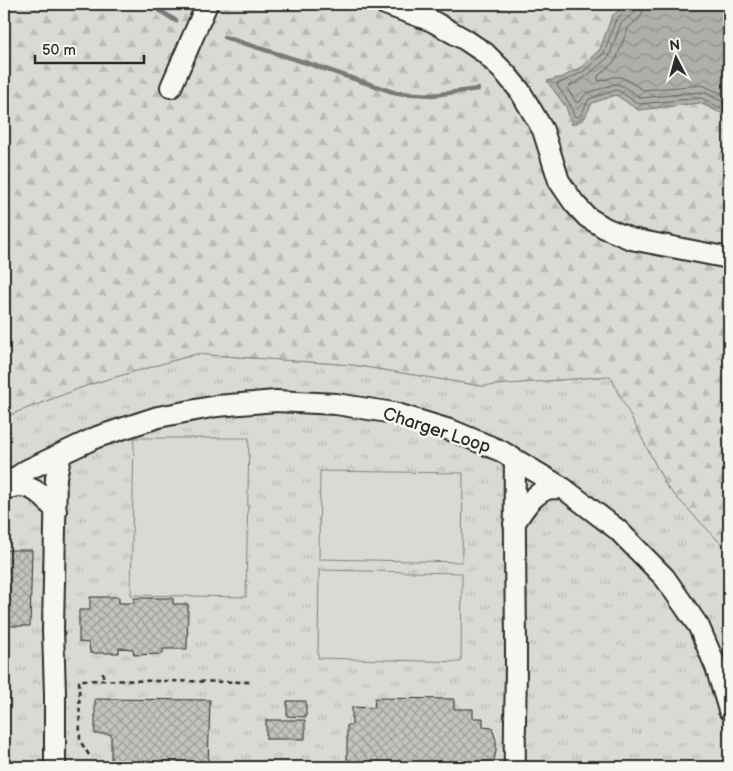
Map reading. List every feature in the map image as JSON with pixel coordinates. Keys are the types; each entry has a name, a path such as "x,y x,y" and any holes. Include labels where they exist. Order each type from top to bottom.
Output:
{"street":[{"path":"171,87 208,4"},
{"path":"385,4 432,21 464,39 485,53 506,74 520,91 543,130 559,182 587,217 605,228 631,239 729,258"},
{"name":"Charger Loop","path":"4,488 27,470 97,437 158,417 217,406 276,401 336,404 394,413 453,431 501,450 563,488 618,530 665,578 699,627 716,667 729,710"},
{"path":"55,767 55,694 52,630 56,477 61,454"},
{"path":"515,460 515,767"},
{"path":"4,488 21,486 33,489 46,499 56,511"},
{"path":"514,524 524,506 534,497 548,489 563,488"}],"path":[{"path":"103,672 103,680"},
{"path":"89,755 80,741 79,680 249,682"}],"green space":[{"path":"4,4 628,4 612,16 600,49 581,67 563,77 547,81 566,107 572,125 584,119 592,103 616,95 638,110 700,103 729,117 729,552 667,487 610,376 482,386 353,365 196,354 91,384 4,417"},
{"path":"196,354 353,365 482,386 611,376 667,487 729,552 729,767 4,767 4,417 91,384"},
{"path":"134,438 249,438 246,597 131,595"},
{"path":"320,471 463,473 462,562 319,559"},
{"path":"319,570 462,573 461,662 318,658"}],"water":[{"path":"628,4 729,4 729,117 700,103 638,110 616,95 592,103 584,119 572,125 566,107 547,81 563,77 581,67 600,50 612,16"}],"building":[{"path":"4,550 32,550 30,626 4,626"},
{"path":"90,597 119,597 119,603 134,603 134,598 173,598 173,604 188,604 187,649 163,649 163,654 134,655 133,649 119,648 119,653 90,653 89,643 79,642 79,610 90,610"},
{"path":"375,698 454,699 454,709 473,709 473,718 483,718 483,727 492,728 496,740 496,751 491,767 347,767 347,725 352,725 352,707 374,708"},
{"path":"95,699 210,700 208,767 111,767 111,734 95,734"},
{"path":"287,701 306,701 306,717 287,716"},
{"path":"266,720 305,720 305,739 266,739"}],"waterway":[{"path":"150,4 176,21"},
{"path":"224,37 396,93 433,95 478,89"}]}
